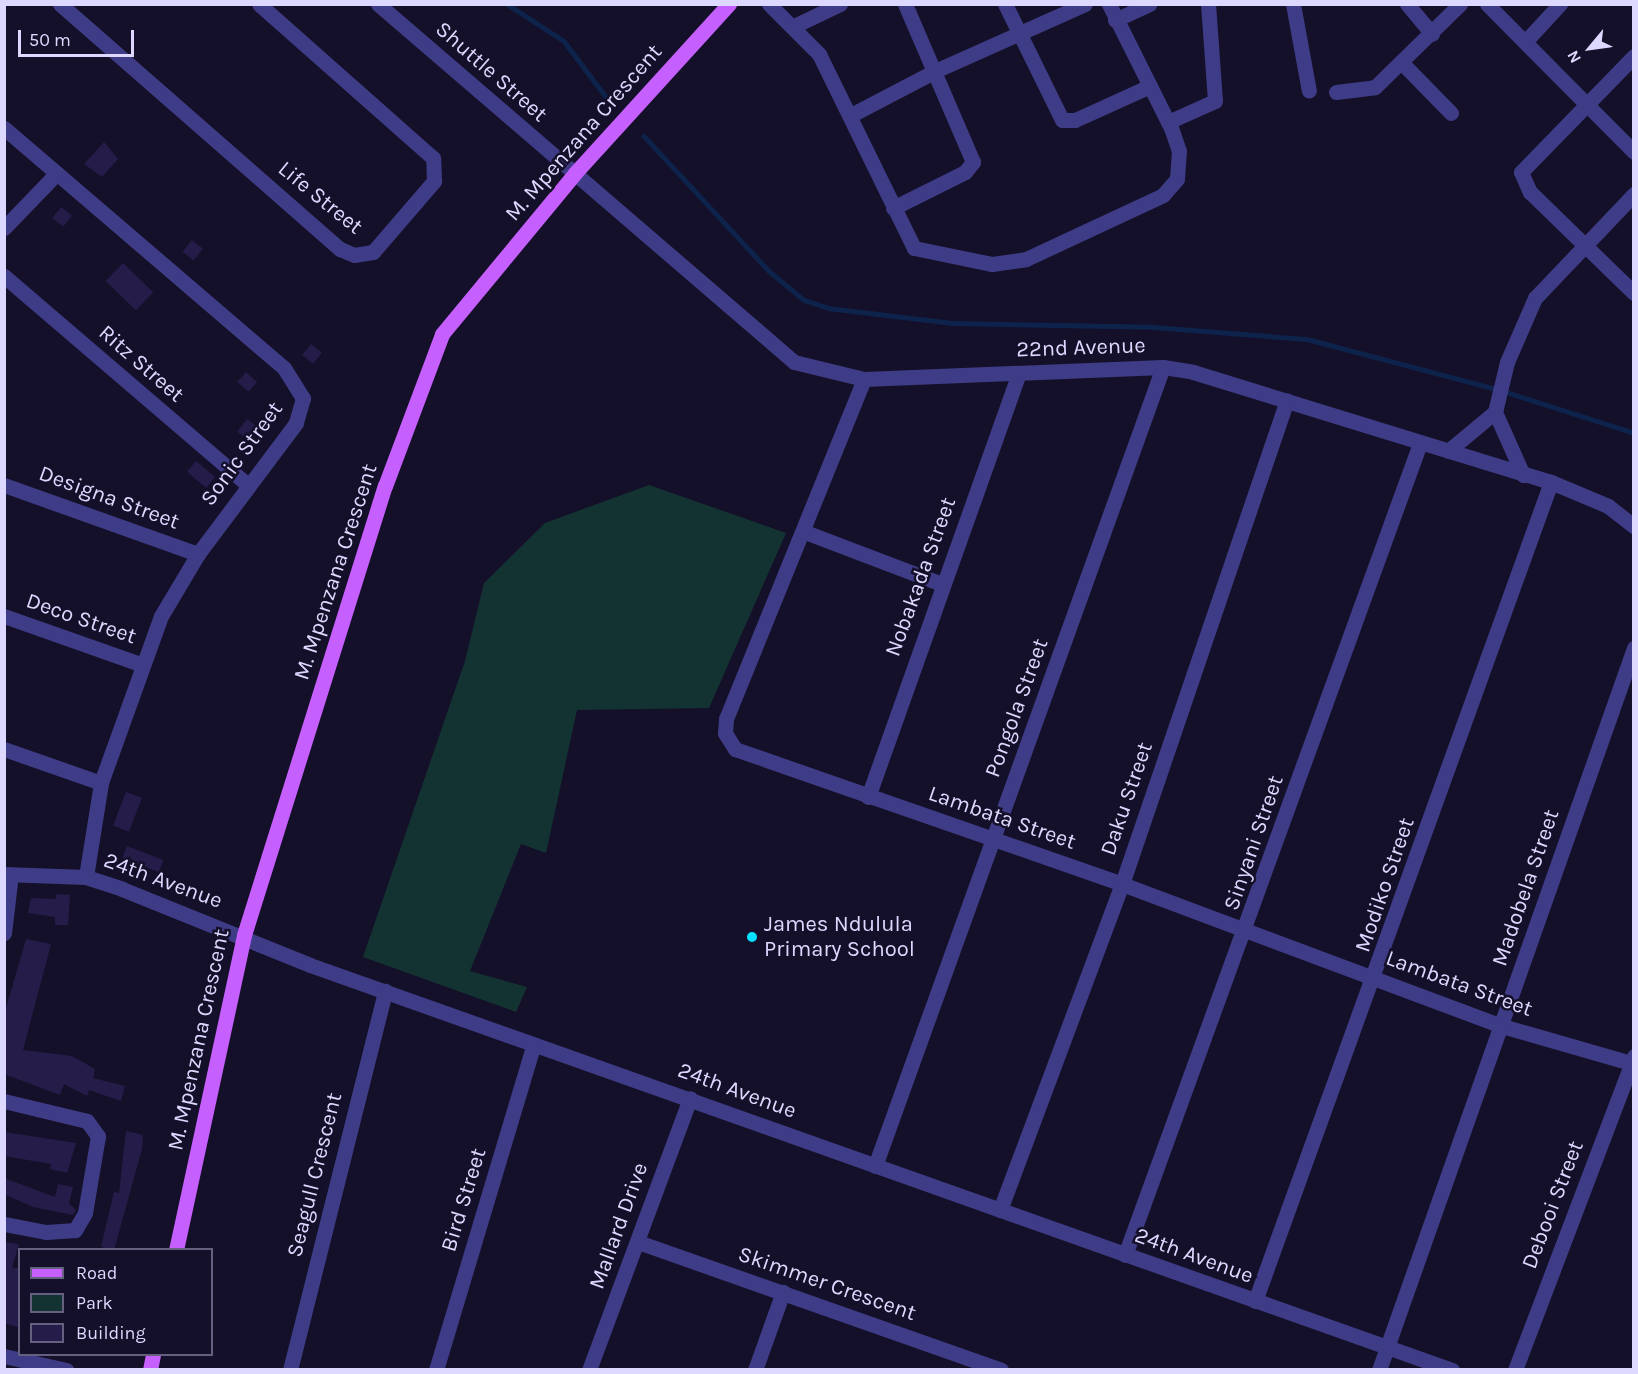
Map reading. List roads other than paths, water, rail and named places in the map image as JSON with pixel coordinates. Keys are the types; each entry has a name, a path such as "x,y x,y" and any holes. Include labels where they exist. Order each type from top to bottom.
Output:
{"main road":[{"name":"M. Mpenzana Crescent","path":"176,1248 244,935 386,486 442,334 575,173 729,4"}],"street":[{"name":"Life Street","path":"60,4 340,249 354,255 373,252 434,182 433,158 259,4"},
{"name":"Shuttle Street","path":"378,4 575,173"},
{"path":"769,4 794,26 819,54 851,115 893,208 920,252 992,264 1026,259 1168,192 1180,162 1168,122 1109,4"},
{"path":"794,26 840,4"},
{"path":"893,208 965,172 973,162 905,4"},
{"path":"1005,4 1017,33 1065,121 1150,86"},
{"path":"851,115 935,71 1085,4"},
{"path":"1115,20 1150,4"},
{"path":"1168,122 1215,101 1208,4"},
{"path":"1293,4 1309,91"},
{"path":"1407,4 1432,34"},
{"path":"1336,92 1375,87 1432,34 1460,4"},
{"path":"1487,4 1634,152"},
{"path":"1525,42 1560,4"},
{"path":"1634,56 1586,102 1521,172 1523,185 1634,293"},
{"path":"1402,63 1451,113"},
{"name":"Sonic Street","path":"4,128 294,378 303,398 301,414 198,554 161,616 101,783 86,877"},
{"path":"4,228 57,172"},
{"name":"22nd Avenue","path":"575,173 771,346 794,362 864,379 1162,367 1287,400 1448,452 1551,482 1608,506 1634,526"},
{"path":"1448,452 1495,412 1507,362 1535,298 1634,194"},
{"name":"Ritz Street","path":"4,276 248,485"},
{"name":"Pongola Street","path":"875,1166 995,838 1162,367"},
{"name":"Nobakada Street","path":"868,797 1018,373"},
{"name":"Lambata Street","path":"864,379 805,532 726,719 725,733 739,752 995,838 1376,977 1502,1026 1632,1059"},
{"name":"Daku Street","path":"1000,1210 1122,884 1287,400"},
{"path":"1495,412 1523,475"},
{"name":"Sinyani Street","path":"1125,1255 1247,931 1420,443"},
{"name":"Modiko Street","path":"1255,1301 1376,977 1551,482"},
{"name":"Designa Street","path":"4,485 198,554"},
{"path":"805,532 942,585"},
{"name":"Deco Street","path":"4,616 143,665"},
{"name":"Madobela Street","path":"1379,1370 1634,648"},
{"path":"4,749 101,783"},
{"path":"4,933 8,874"},
{"name":"24th Avenue","path":"8,874 86,877 244,935 385,991 1255,1301 1388,1345 1452,1370"},
{"name":"Seagull Crescent","path":"290,1370 385,991"},
{"name":"Bird Street","path":"436,1370 534,1044"},
{"name":"Debooi Street","path":"1515,1370 1632,1059"},
{"name":"Mallard Drive","path":"589,1370 690,1098"},
{"path":"4,1101 87,1122 98,1136 85,1213 75,1230 45,1232 4,1224"},
{"name":"Skimmer Crescent","path":"638,1242 1001,1370"},
{"path":"756,1370 783,1292"},
{"path":"4,1356 66,1370"}],"waterway":[{"path":"507,4 564,41 610,102"},
{"path":"644,136 769,271 804,300 828,308 952,323 1153,327 1307,339 1493,388"},
{"path":"1509,393 1634,433"}],"place":[{"name":"James Ndulula Primary School","path":"752,937"}]}
